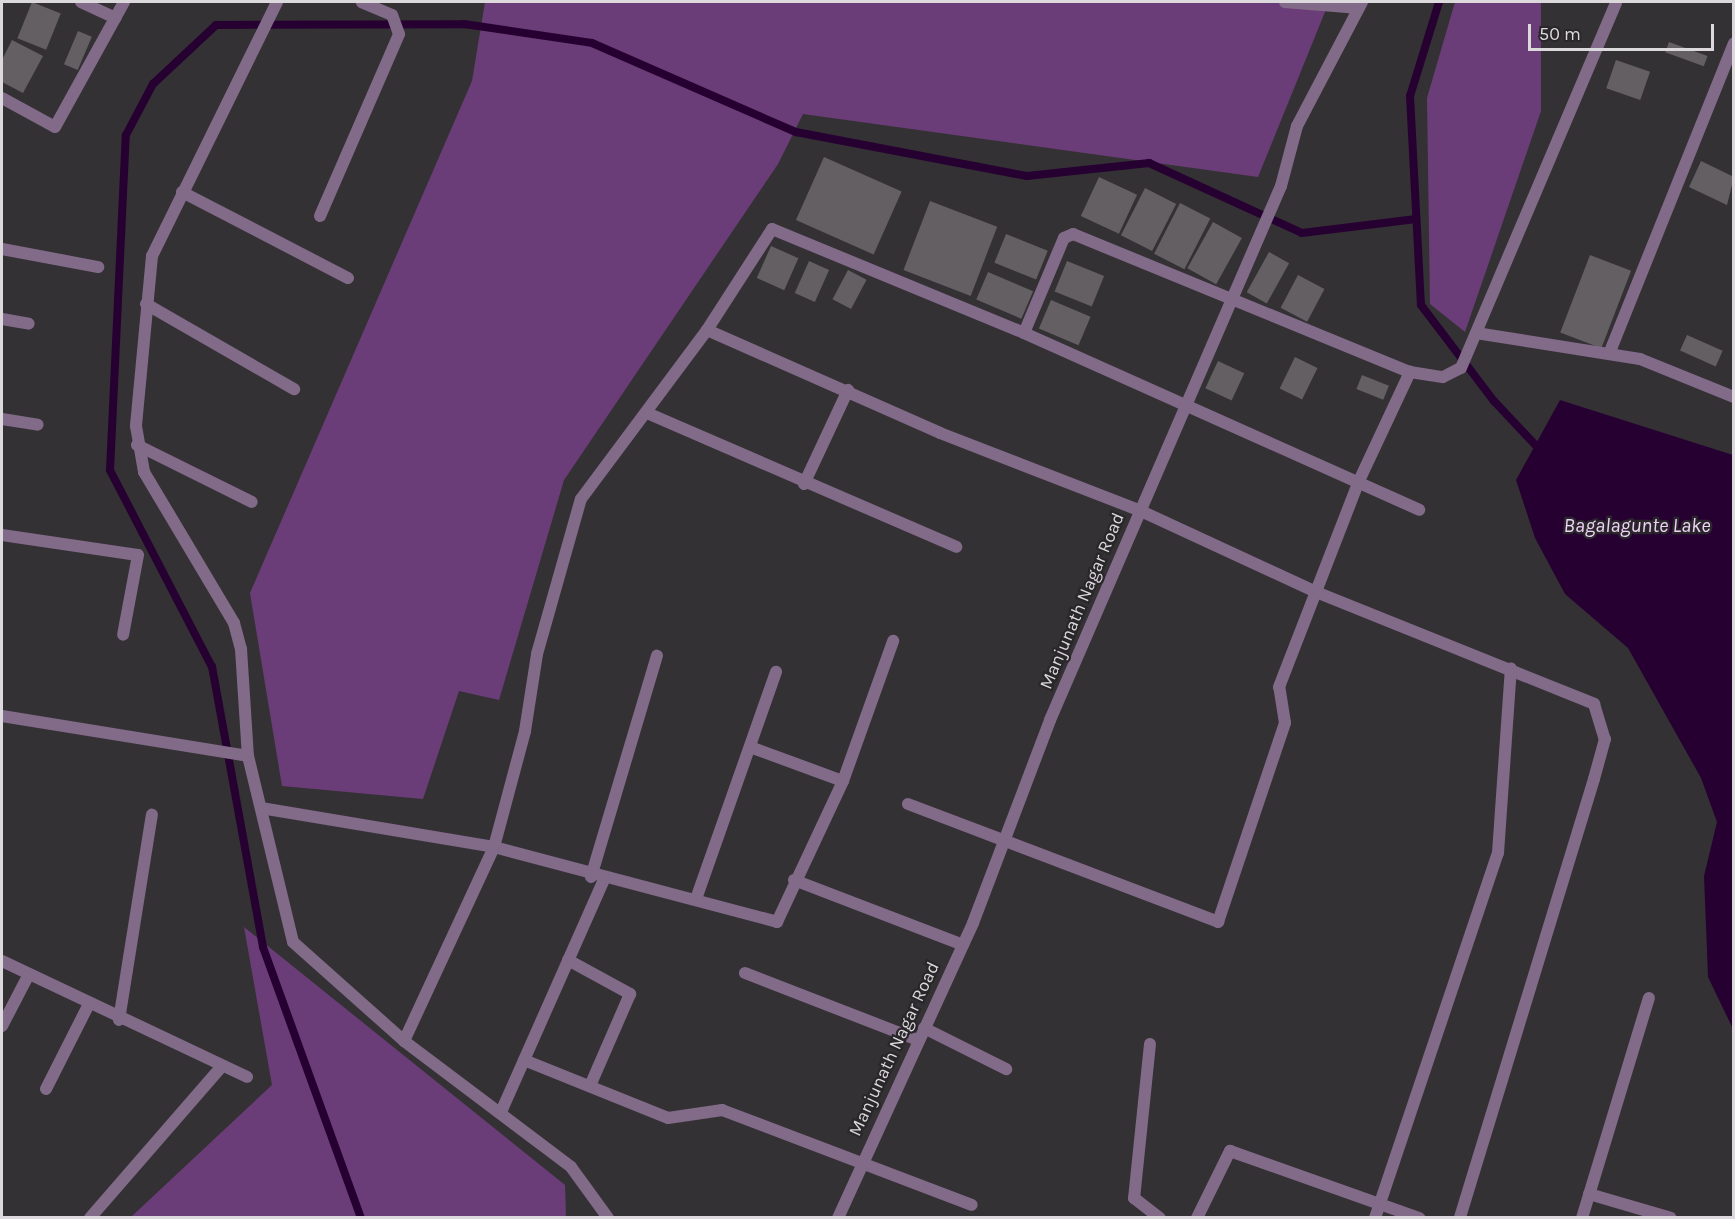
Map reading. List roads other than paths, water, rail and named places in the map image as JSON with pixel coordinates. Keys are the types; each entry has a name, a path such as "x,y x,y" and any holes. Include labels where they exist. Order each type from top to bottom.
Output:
{"street":[{"path":"81,2 115,18"},
{"path":"2,98 55,127 124,2"},
{"path":"277,2 158,237 146,304 137,445 144,472 234,623 241,649 248,756 293,942 404,1041 572,1167 605,1216"},
{"path":"320,216 398,23 362,2"},
{"path":"1286,2 1360,5"},
{"path":"1024,333 1064,238 1073,234 1232,302 1410,372 1443,376 1461,368 1616,2"},
{"name":"Manjunath Nagar Road","path":"838,1218 862,1160 963,945 1141,511 1281,186 1297,126 1360,5"},
{"path":"1609,354 1729,75 1734,43"},
{"path":"182,192 348,278"},
{"path":"404,1041 494,847 525,731 537,654 581,499 707,330 772,229 1024,333 1419,510"},
{"path":"2,249 98,267"},
{"path":"146,304 294,389"},
{"path":"2,319 29,324"},
{"path":"707,330 1141,511 1316,592 1511,668 1594,704 1605,739 1537,980 1460,1218"},
{"path":"1476,333 1640,359 1732,393"},
{"path":"908,804 1218,922 1285,723 1279,687 1359,483 1410,372"},
{"path":"804,484 848,390"},
{"path":"647,413 804,484 956,547"},
{"path":"2,419 38,425"},
{"path":"137,445 252,502"},
{"path":"2,535 138,555 123,634"},
{"path":"261,808 494,847 591,877 696,899 777,922 794,880 843,781 893,641"},
{"path":"591,877 657,656"},
{"path":"1375,1218 1383,1203 1498,853 1511,668"},
{"path":"696,899 776,672"},
{"path":"2,716 248,756"},
{"path":"750,747 843,781"},
{"path":"119,1020 152,815"},
{"path":"501,1112 604,880"},
{"path":"794,880 963,945"},
{"path":"568,960 630,994 590,1086"},
{"path":"2,961 88,1006 247,1077"},
{"path":"745,973 921,1034 1006,1069"},
{"path":"2,1026 28,976"},
{"path":"1582,1218 1649,998"},
{"path":"46,1089 88,1006"},
{"path":"1150,1044 1134,1198 1160,1218"},
{"path":"524,1060 668,1119 722,1110 862,1160 972,1204"},
{"path":"90,1218 222,1066"},
{"path":"1197,1218 1230,1151 1383,1203 1419,1218"},
{"path":"1589,1194 1671,1218"}],"water":[{"name":"Bagalagunte Lake","path":"1560,400 1733,455 1733,1029 1708,977 1704,876 1717,822 1701,778 1628,648 1565,594 1535,538 1516,480"}],"waterway":[{"path":"1439,2 1410,96 1421,305 1494,401 1540,450"},
{"path":"361,1218 263,947 212,667 110,470 126,135 153,84 216,25 464,24 592,43 796,132 1027,176 1149,163 1302,233 1416,219"}]}
